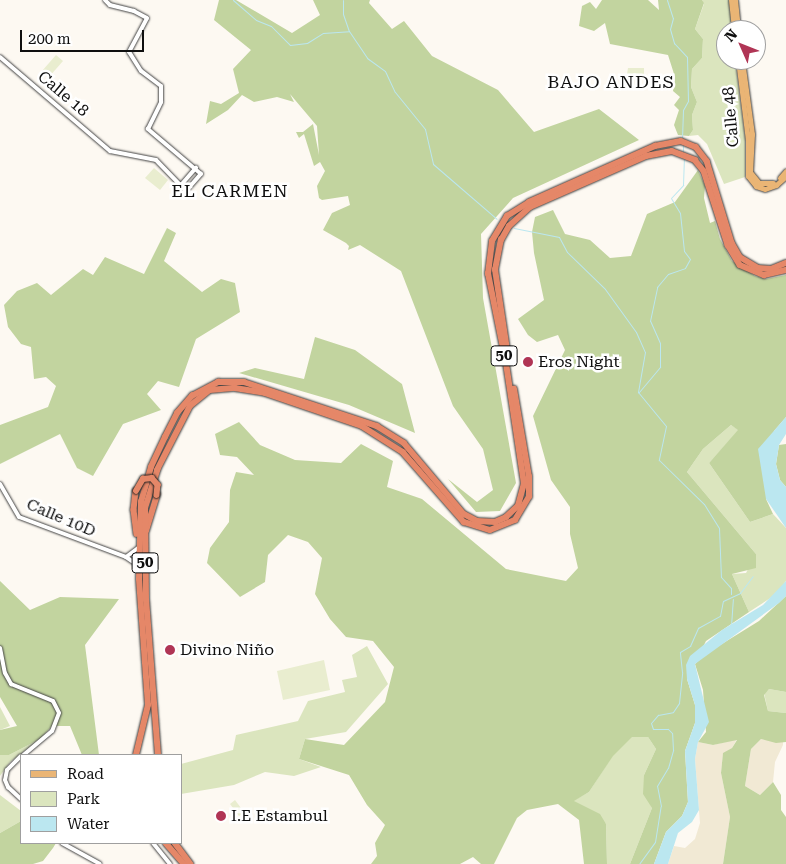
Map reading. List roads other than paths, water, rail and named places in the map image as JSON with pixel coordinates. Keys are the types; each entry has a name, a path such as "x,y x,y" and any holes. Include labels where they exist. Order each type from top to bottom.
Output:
{"highway":[{"name":"50","path":"157,754 144,535 146,501 157,470 190,406 210,390 228,388 258,392 372,431 410,459 455,514 473,527 490,530 505,526 518,517 527,504 530,485 494,270 501,240 515,218 553,191 673,141 681,141 696,147 707,161 732,243 740,257 758,268 771,269 786,263"},
{"name":"50","path":"136,754 148,706 138,546 142,492 177,413 196,392 226,381 256,385 389,431 404,443 454,504 470,518 495,522 513,512 523,494 523,478 506,363 492,307 488,262 492,240 501,223 517,208 646,156 672,152 695,160 709,184 728,245 740,265 764,275 786,270"},
{"path":"138,546 134,510 136,491 143,479 152,478 158,485 157,495 144,535"},
{"path":"167,844 184,864"},
{"path":"176,844 191,864"}],"main road":[{"path":"731,0 733,20"},
{"path":"735,0 737,20"},
{"name":"Calle 48","path":"739,70 748,137 747,173 756,186 769,187"},
{"name":"Calle 48","path":"743,70 752,129 750,172 759,183 769,187"},
{"path":"769,187 786,171"},
{"path":"769,187 786,176"}],"street":[{"path":"106,2 145,16 147,20 130,48 136,65 157,81 162,91 160,102 148,129 196,168 201,174 186,191 181,186 196,168"},
{"name":"Calle 18","path":"0,57 110,151 156,160 181,186"},
{"name":"Calle 10D","path":"0,484 20,517 126,557 139,566"},
{"path":"126,557 138,546"},
{"path":"0,648 4,673 12,684 53,701 59,714 52,731 24,754"},
{"path":"20,758 7,770 5,780 8,787 20,798"},
{"path":"64,844 100,864"},
{"path":"154,844 170,864"}],"water":[{"path":"786,417 786,434 779,445 776,464 780,480 786,487 786,528 766,499 758,449"},
{"path":"786,581 786,596 779,603 695,664 709,722 698,742 695,759 699,810 692,822 678,833 668,864 654,864 666,832 682,816 688,802 685,751 695,723 695,705 687,679 686,665 690,656 722,630 763,605"}],"waterway":[{"path":"233,0 256,20 271,26 290,45 307,43 323,33 349,31 367,58 385,71 395,92 425,129 433,164 497,219"},
{"path":"343,0 343,14 349,31"},
{"path":"667,0 673,18 670,29 674,43 687,57 688,101 683,110 682,140"},
{"path":"683,144 683,152"},
{"path":"639,392 660,367 660,343 650,321 657,287 668,274 685,268 690,259 684,251 680,213 671,198 683,185 684,159"},
{"path":"514,228 559,237 567,252 605,289 636,332 645,352 638,392 666,426 659,460 704,504 719,528 721,577 731,588 731,594"},
{"path":"639,864 655,842 661,806 657,786 668,768 673,750 672,733 668,729 653,729 651,723 658,715 673,712 679,703 682,672 680,652 690,646 698,628 720,616 723,601 740,593 753,576"},
{"path":"731,626 733,599"}],"place":[{"name":"Eros Night","path":"528,362"},
{"name":"Divino Niño","path":"170,650"},
{"name":"I.E Estambul","path":"221,816"}],"district":[{"name":"BAJO ANDES","path":"611,82"},
{"name":"EL CARMEN","path":"230,191"}]}
